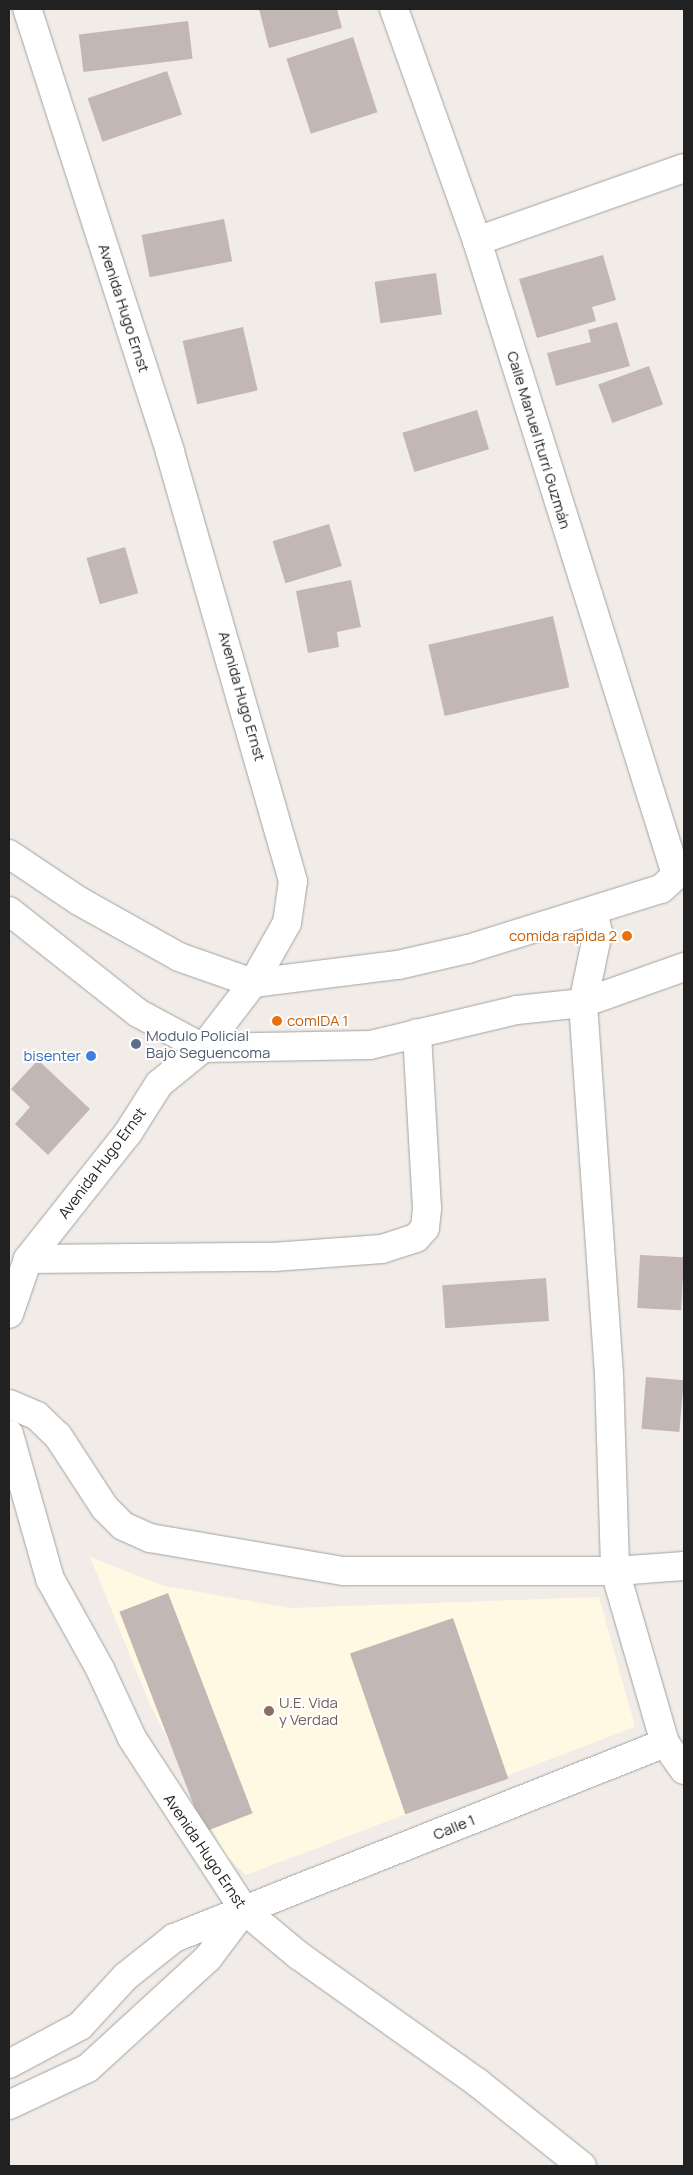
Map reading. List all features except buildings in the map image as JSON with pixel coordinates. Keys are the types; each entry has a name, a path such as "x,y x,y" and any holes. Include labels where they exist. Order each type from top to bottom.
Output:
{"street":[{"name":"Avenida Hugo Ernst","path":"9,1314 28,1259 128,1133 159,1084 204,1048 253,983 287,923 293,881 289,857 170,451 27,9"},
{"name":"Calle Manuel Iturri Guzmán","path":"394,9 477,241 680,871"},
{"path":"477,241 684,168"},
{"path":"9,854 79,901 179,957 253,983 398,965 596,922 661,889 680,871"},
{"path":"9,911 138,1012 204,1048 370,1045 417,1032 517,1010 584,1003 684,967"},
{"path":"596,922 594,966 584,1003 609,1376 615,1572 665,1743 684,1770"},
{"path":"28,1259 273,1257 382,1249 416,1238 425,1228 427,1208 417,1032"},
{"path":"9,1404 37,1416 58,1436 105,1508 123,1526 150,1538 344,1571 615,1572 684,1566"},
{"name":"Avenida Hugo Ernst","path":"9,1434 50,1579 100,1668 132,1738 244,1910 298,1955 478,2083 582,2166"},
{"name":"Calle 1","path":"9,2064 80,2026 125,1977 174,1938 665,1743"},
{"path":"9,2105 88,2068 208,1958 244,1910"}],"shaded area":[{"path":"90,1557 164,1586 290,1608 599,1597 635,1727 246,1875 225,1855 149,1702"}],"place":[{"name":"comida rapida 2","path":"627,936"},
{"name":"comIDA 1","path":"277,1021"},
{"name":"Modulo Policial Bajo Seguencoma","path":"136,1044"},
{"name":"bisenter","path":"91,1056"},
{"name":"U.E. Vida y Verdad","path":"269,1711"}]}
